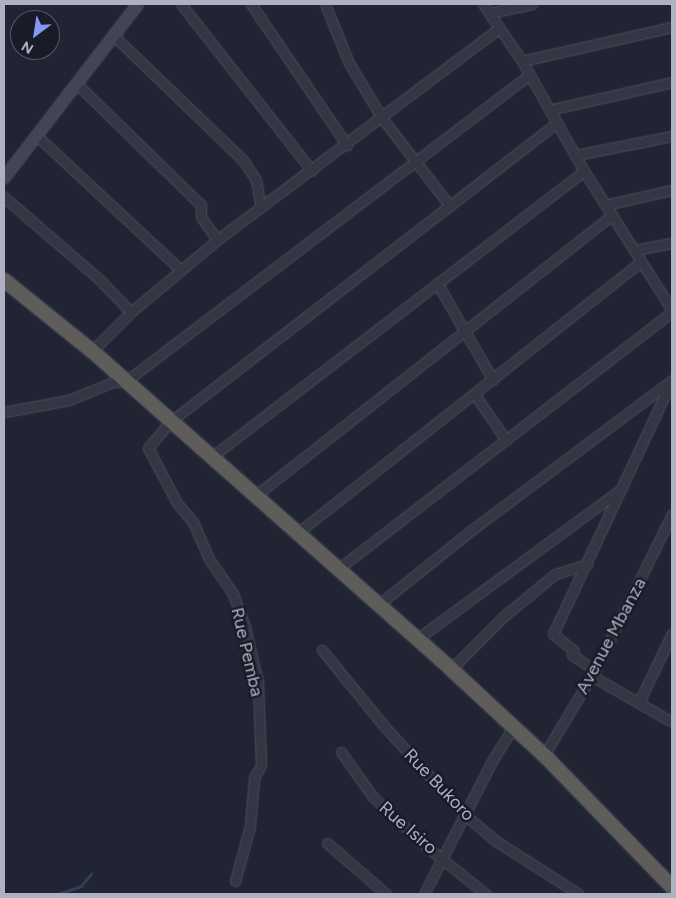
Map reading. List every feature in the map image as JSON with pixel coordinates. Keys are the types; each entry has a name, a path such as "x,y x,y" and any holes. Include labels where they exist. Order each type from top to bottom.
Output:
{"highway":[{"path":"4,280 92,351 210,458 417,639 544,755 672,887"}],"main road":[{"path":"4,177 137,4"}],"street":[{"path":"181,4 312,171"},
{"path":"251,4 347,144"},
{"path":"325,4 349,63 382,118 413,161 450,206"},
{"path":"338,569 672,311 584,170 522,61 483,4"},
{"path":"489,13 532,4"},
{"path":"522,61 672,27"},
{"path":"92,351 131,312 217,240 312,171 499,28"},
{"path":"113,35 243,160 256,180 261,208"},
{"path":"4,412 68,400 113,382 126,381 413,161 529,75"},
{"path":"549,110 672,82"},
{"path":"76,83 201,205 201,217 217,240"},
{"path":"171,421 557,123"},
{"path":"36,135 181,270"},
{"path":"576,156 672,136"},
{"path":"210,458 584,170"},
{"path":"605,204 672,190"},
{"path":"4,197 99,279 131,312"},
{"path":"255,496 612,215"},
{"path":"635,250 672,243"},
{"path":"296,534 642,262"},
{"path":"437,283 493,380"},
{"path":"378,605 473,528 672,380 588,564 553,634 574,651 572,655 594,673 672,722"},
{"path":"475,395 506,440"},
{"name":"Rue Pemba","path":"171,421 151,443 148,452 177,503 193,522 210,562 232,592 245,627 258,682 261,765 254,778 250,826 235,881"},
{"path":"417,639 622,488"},
{"name":"Avenue Mbanza","path":"544,755 594,673 672,514"},
{"path":"451,670 503,617 555,574 588,564"},
{"path":"639,702 672,633"},
{"name":"Rue Bukoro","path":"322,650 384,726 465,815 496,841 579,894"},
{"path":"424,894 513,727"},
{"name":"Rue Isiro","path":"341,752 373,797 486,894"},
{"path":"328,843 386,894"}],"waterway":[{"path":"58,894 81,886 91,874"}]}
